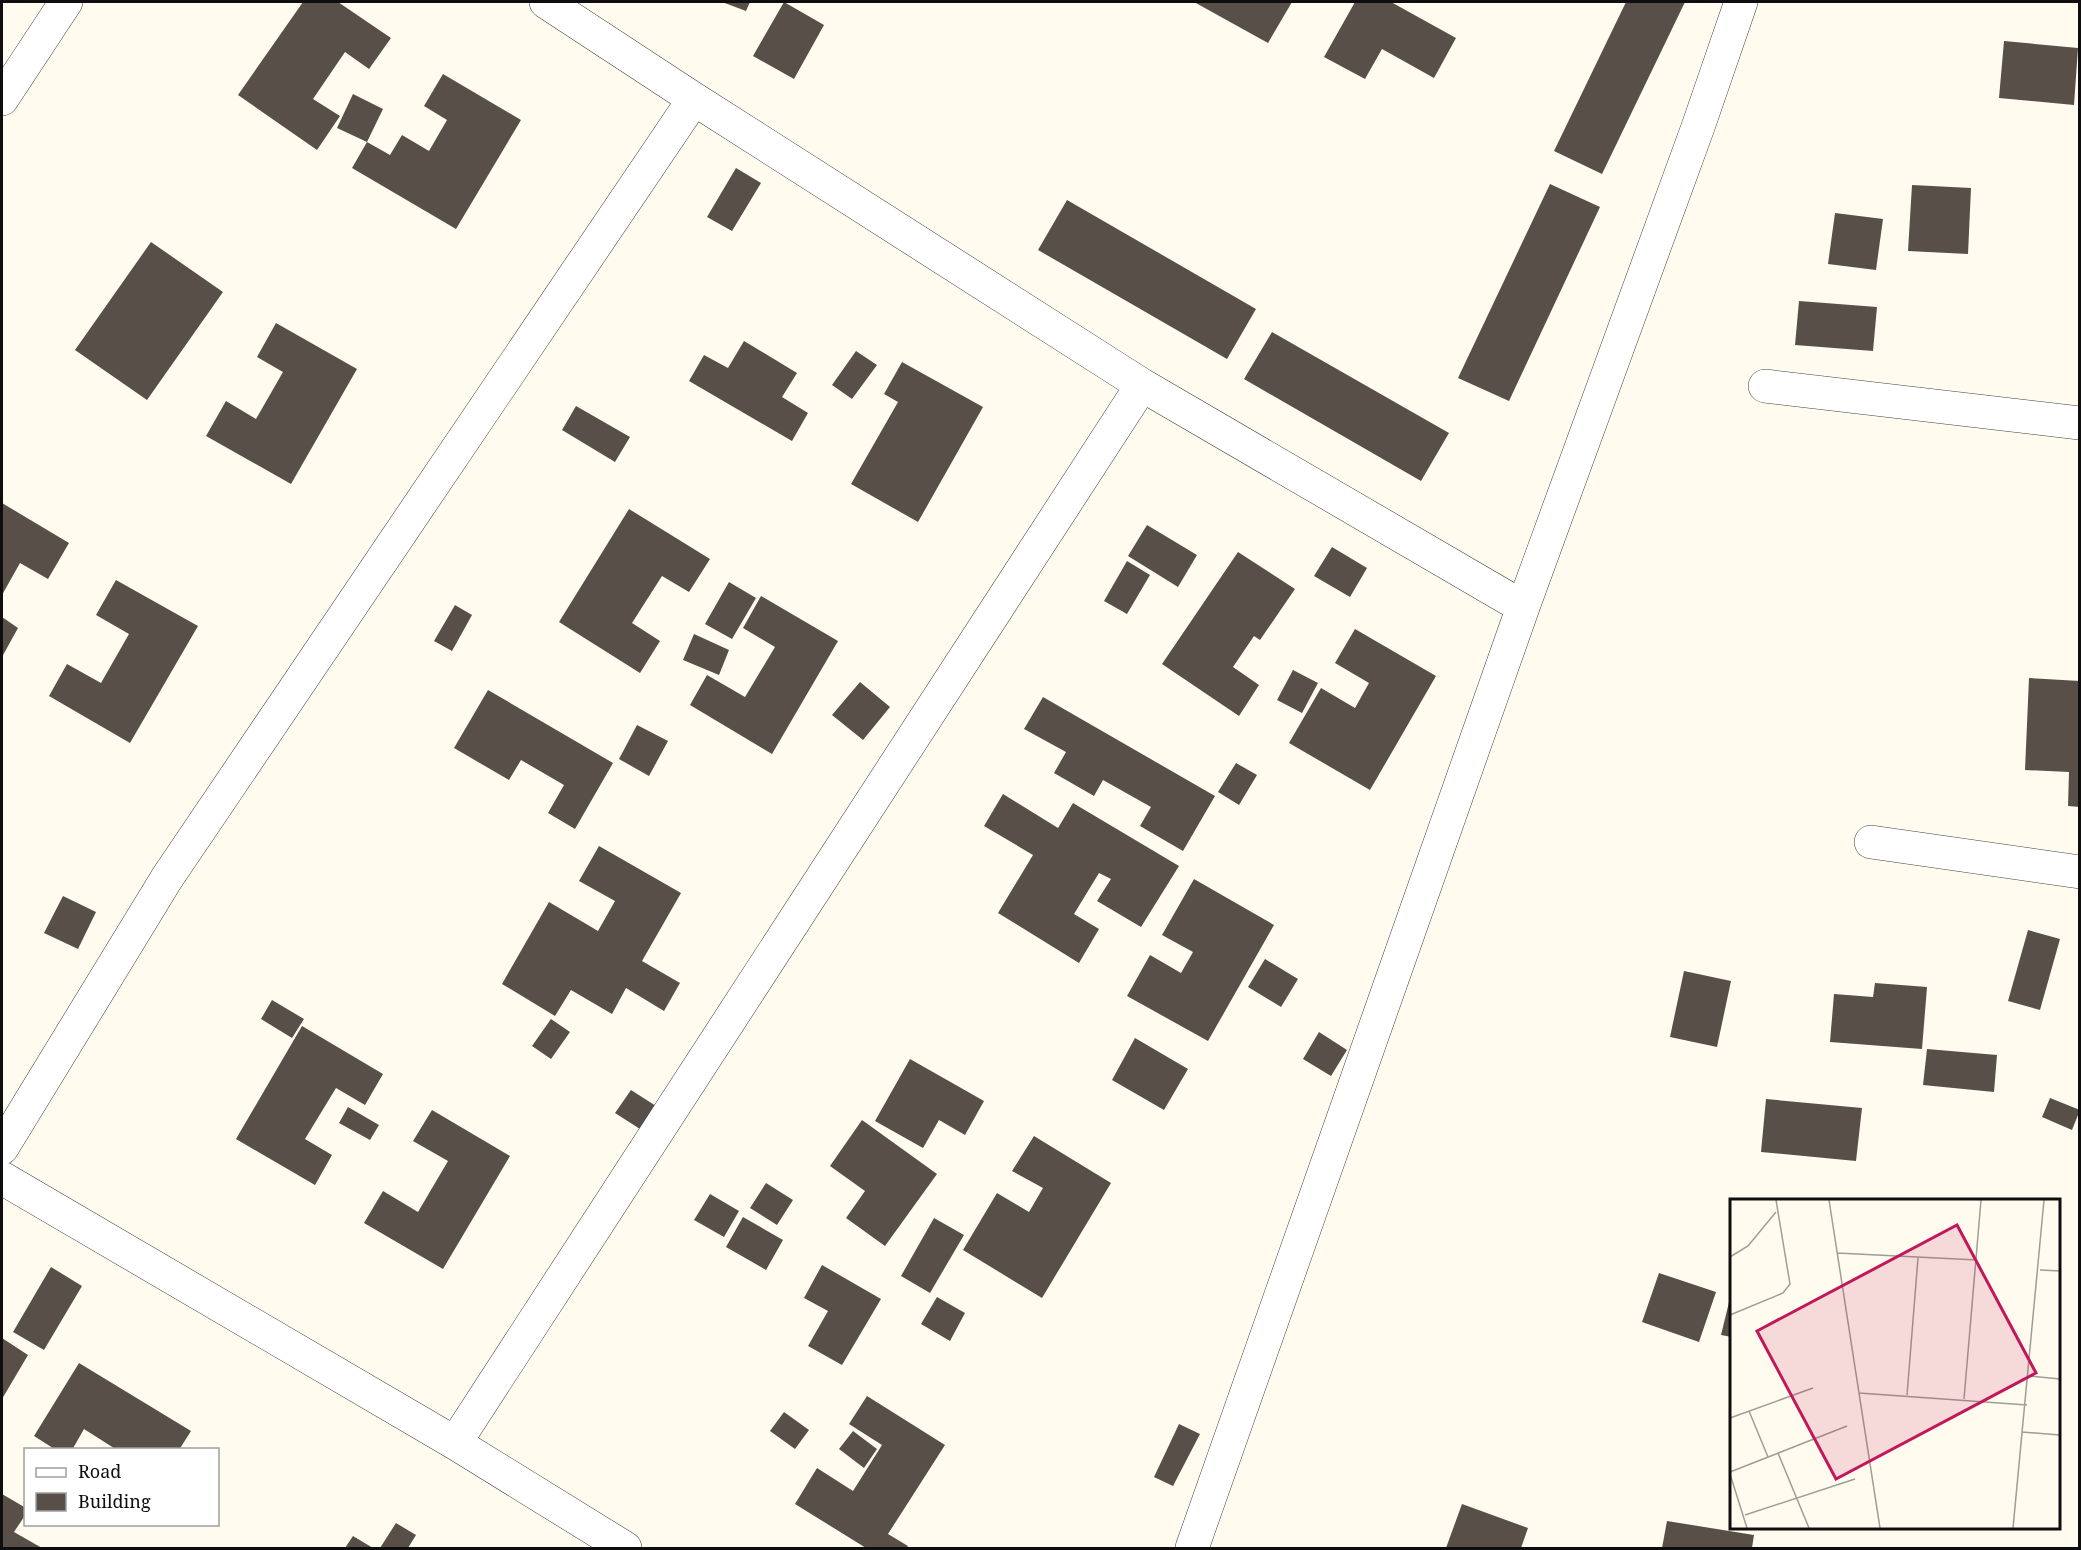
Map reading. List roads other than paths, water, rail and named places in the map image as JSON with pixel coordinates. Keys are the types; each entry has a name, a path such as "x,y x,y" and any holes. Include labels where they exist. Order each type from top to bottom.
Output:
{"street":[{"path":"2,99 64,2"},
{"path":"546,2 1142,385 1523,607"},
{"path":"1192,1548 1523,607 1698,128 1741,2"},
{"path":"2,1148 167,878 694,99"},
{"path":"455,1443 1142,385"},
{"path":"1765,386 2079,423"},
{"path":"1871,842 2079,872"},
{"path":"2,1178 455,1443 625,1548"}]}
